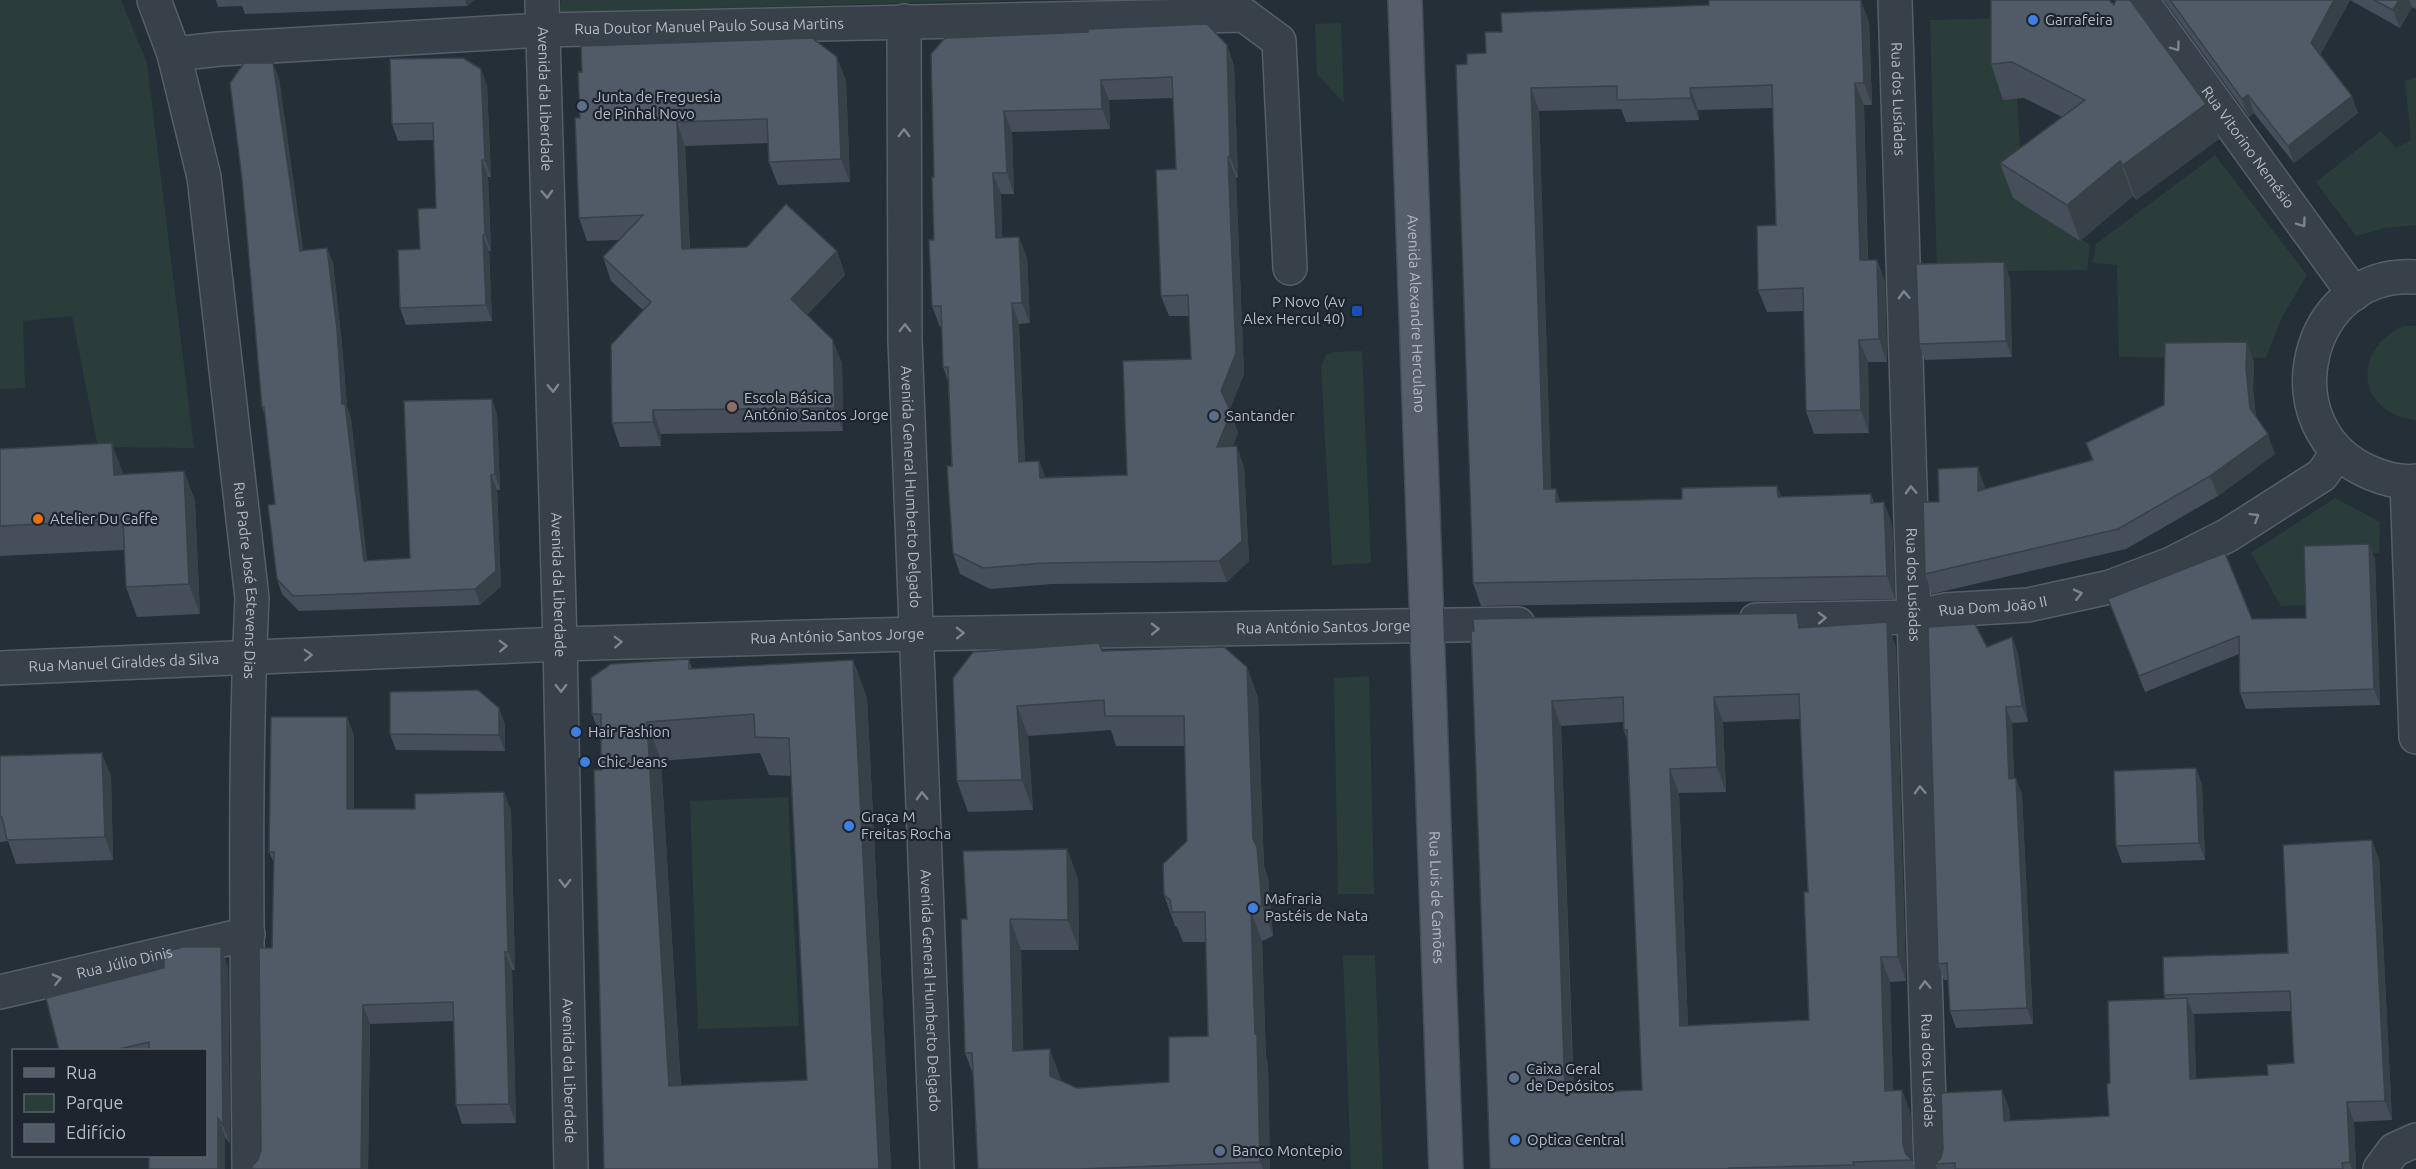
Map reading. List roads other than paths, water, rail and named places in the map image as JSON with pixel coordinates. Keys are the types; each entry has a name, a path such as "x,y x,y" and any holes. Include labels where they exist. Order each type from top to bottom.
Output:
{"main road":[{"name":"Avenida Alexandre Herculano","path":"1405,0 1427,626"},
{"name":"Rua Luis de Camões","path":"1427,626 1446,1169"}],"street":[{"name":"Rua Padre José Estevens Dias","path":"154,0 174,54 204,177 252,598 248,934 249,1169"},
{"name":"Rua dos Lusíadas","path":"1895,0 1931,1169"},
{"name":"Rua Vitorino Nemésio","path":"2141,0 2354,294"},
{"name":"Rua Doutor Manuel Paulo Sousa Martins","path":"174,54 542,15 904,21 1244,15 1279,41 1290,268"},
{"name":"Avenida da Liberdade","path":"542,15 560,644 571,1169"},
{"name":"Avenida General Humberto Delgado","path":"904,21 905,340 937,1169"},
{"path":"2416,277 2379,282 2354,294 2331,314 2316,340 2309,369 2310,399 2321,428 2338,452 2358,468 2382,478 2412,482 2416,737"},
{"name":"Rua Dom João II","path":"1728,620 1914,617 1945,610 2028,605 2110,587 2171,564 2228,535 2322,475 2338,452"},
{"path":"1427,626 1553,623"},
{"name":"Rua António Santos Jorge","path":"250,657 560,644 915,634 1427,626"},
{"name":"Rua Manuel Giraldes da Silva","path":"0,668 250,657"},
{"name":"Rua Júlio Dinis","path":"0,992 248,934"},
{"path":"2380,1169 2394,1150 2416,1140"}],"place":[{"name":"Garrafeira","path":"2033,20"},
{"name":"Junta de Freguesia de Pinhal Novo","path":"582,106"},
{"name":"P Novo (Av Alex Hercul 40)","path":"1357,311"},
{"name":"Escola Básica António Santos Jorge","path":"732,407"},
{"name":"Santander","path":"1214,416"},
{"name":"Atelier Du Caffe","path":"38,519"},
{"name":"Hair Fashion","path":"576,732"},
{"name":"Chic Jeans","path":"585,762"},
{"name":"Graça M Freitas Rocha","path":"849,826"},
{"name":"Mafraria Pastéis de Nata","path":"1253,908"},
{"name":"Caixa Geral de Depósitos","path":"1514,1078"},
{"name":"Optica Central","path":"1515,1140"},
{"name":"Banco Montepio","path":"1220,1151"}]}
